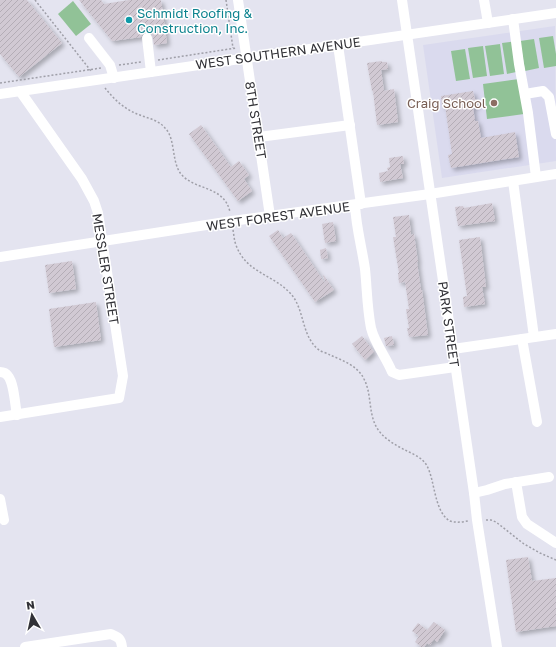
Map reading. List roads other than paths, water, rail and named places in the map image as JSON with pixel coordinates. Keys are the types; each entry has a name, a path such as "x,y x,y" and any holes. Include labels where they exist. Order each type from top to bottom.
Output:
{"street":[{"name":"8TH STREET","path":"238,0 270,216"},
{"name":"PARK STREET","path":"402,0 477,520 497,647"},
{"path":"484,0 488,23"},
{"name":"WEST SOUTHERN AVENUE","path":"0,94 556,13"},
{"path":"513,19 528,113 536,177"},
{"path":"89,38 110,66 114,78"},
{"path":"147,38 151,72"},
{"path":"338,45 350,125 358,205 357,230 365,270 371,328 392,372 399,375 455,367"},
{"name":"MESSLER STREET","path":"17,414 119,398 123,376 103,242 98,213 94,201 85,184 20,91"},
{"path":"524,94 543,91 549,97 556,134"},
{"path":"258,137 350,125"},
{"name":"WEST FOREST AVENUE","path":"0,257 232,221 358,205 556,174"},
{"path":"513,181 534,337"},
{"path":"453,349 556,334"},
{"path":"522,339 537,422"},
{"path":"0,372 8,375 11,381 17,414 0,417"},
{"path":"474,493 505,484 549,478"},
{"path":"516,482 522,517 527,524 556,543"},
{"path":"0,499 4,520"},
{"path":"26,647 111,634 121,641 122,647"}],"place":[{"name":"Schmidt Roofing & Construction, Inc.","path":"129,20"},
{"name":"Craig School","path":"494,103"}]}
